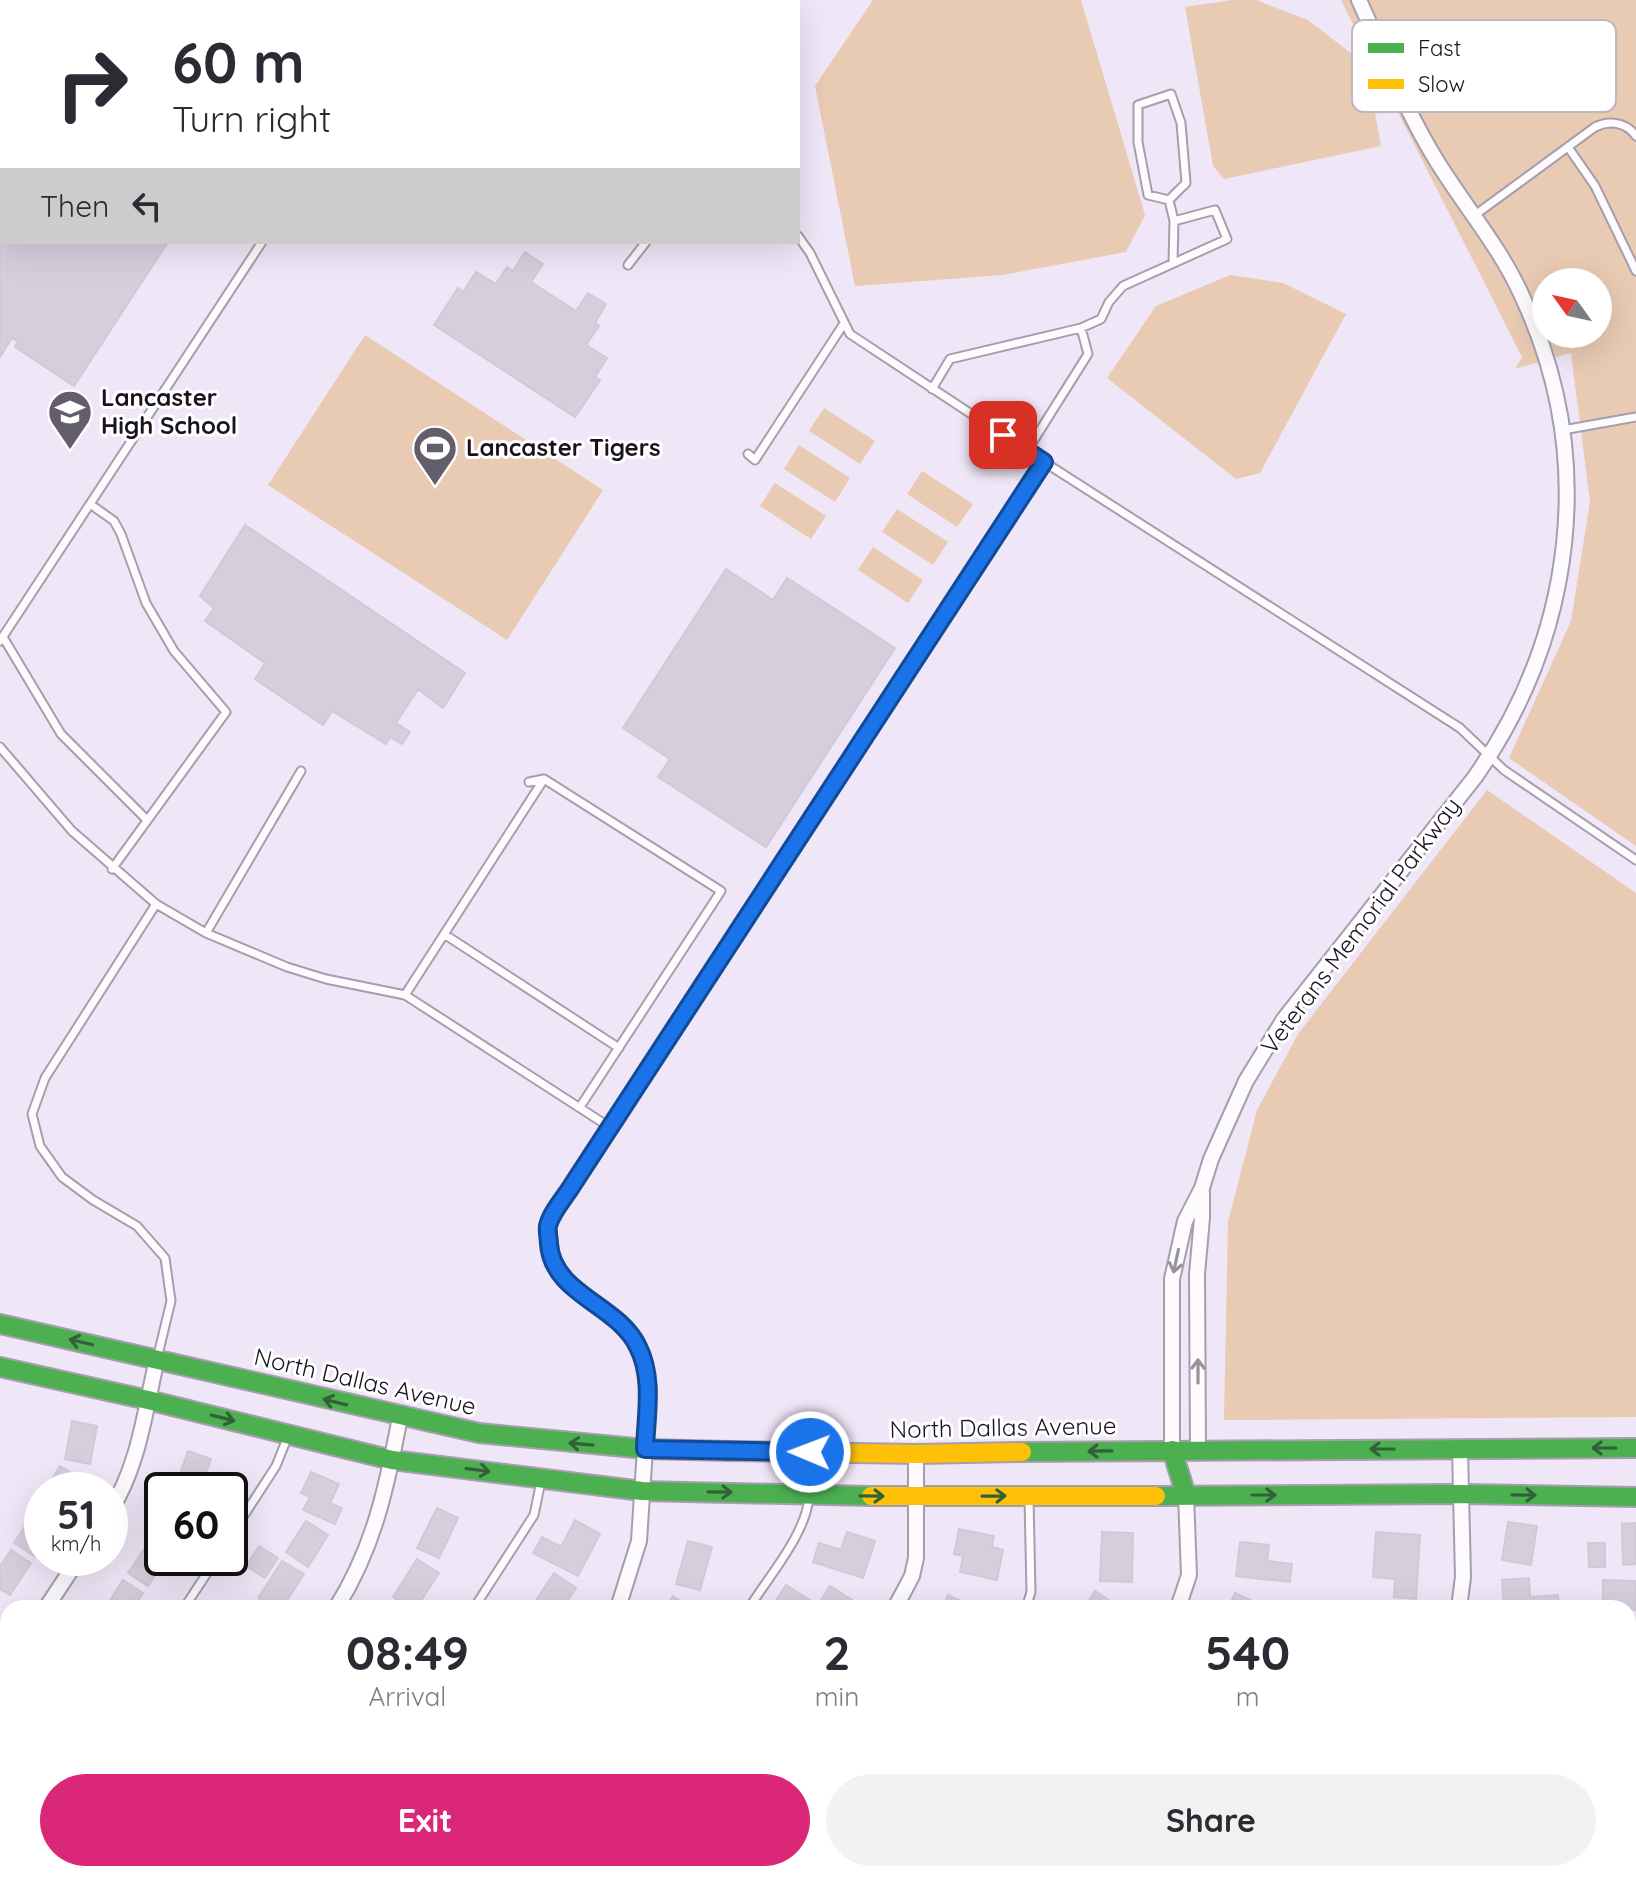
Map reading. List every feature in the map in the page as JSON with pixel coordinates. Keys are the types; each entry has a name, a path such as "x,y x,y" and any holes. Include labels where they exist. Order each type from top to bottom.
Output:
{"main road":[{"name":"North Dallas Avenue","path":"0,1324 479,1433 645,1449 916,1454 1198,1449 1636,1448"},
{"path":"0,1367 392,1460 642,1491 916,1497 1461,1494 1636,1497"},
{"path":"1186,1495 1198,1449"},
{"path":"1172,1450 1186,1495"}],"street":[{"name":"Veterans Memorial Parkway","path":"1359,0 1368,20"},
{"name":"Veterans Memorial Parkway","path":"1172,1450 1172,1279 1185,1221 1202,1188 1211,1159 1246,1081 1284,1019 1490,755 1532,677 1555,603 1566,533 1567,460 1544,349 1512,274 1438,164 1411,112"},
{"name":"Veterans Memorial Parkway","path":"1198,1449 1197,1274 1202,1188"},
{"path":"128,1475 157,1359"},
{"path":"340,1600 370,1540 384,1500 400,1417"},
{"path":"621,1600 639,1541 645,1449"},
{"path":"1460,1449 1463,1577 1460,1600"},
{"path":"899,1600 912,1576 916,1558 916,1454"},
{"path":"1181,1600 1189,1575 1186,1495"},
{"path":"51,1600 67,1576"}],"lane":[{"path":"1171,94 1181,123 1186,183 1169,200 1148,195 1138,142 1138,105 1171,94"},
{"path":"1475,215 1602,124 1624,126 1636,136"},
{"path":"1568,147 1595,186 1636,271"},
{"path":"1169,200 1174,221 1173,263"},
{"path":"932,389 950,359 1081,328 1101,319 1109,302 1123,286 1227,239 1215,210 1174,221"},
{"path":"800,239 840,312 843,325 855,338 1460,728 1504,770 1636,860"},
{"path":"147,820 61,734 2,639 261,244"},
{"path":"628,265 644,244"},
{"path":"748,454 755,460 782,409 817,366 843,325"},
{"path":"1027,451 1088,354 1081,328"},
{"path":"808,360 817,366"},
{"path":"1563,430 1636,417"},
{"path":"645,1449 648,1379 640,1350 631,1334 610,1313 573,1289 550,1259 548,1226 1044,462"},
{"path":"90,504 114,521 146,603 174,651 226,712 112,869"},
{"path":"0,747 72,831 112,869 156,904 244,951 326,979 405,995 611,1128"},
{"path":"206,933 301,771"},
{"path":"529,782 544,779 721,891 580,1107"},
{"path":"405,995 544,779"},
{"path":"156,904 45,1078 32,1114 40,1146 62,1177 137,1226 165,1258 171,1301 157,1359"},
{"path":"444,934 619,1048"},
{"path":"248,1509 276,1466 288,1434"},
{"path":"479,1600 534,1515 542,1478"},
{"path":"754,1600 800,1529 808,1513 809,1494"},
{"path":"1028,1600 1031,1592 1029,1496"},
{"path":"189,1600 205,1576"}],"shaded area":[{"path":"873,0 1081,0 1145,215 1126,252 1003,275 855,286 815,86"},
{"path":"1256,0 1308,20 1352,54 1352,112 1375,112 1381,146 1224,179 1213,166 1185,7"},
{"path":"1341,0 1636,0 1636,846 1509,758 1571,621 1590,502 1571,353 1515,369 1522,357 1398,112 1616,112 1616,20 1352,22"},
{"path":"1230,275 1283,283 1346,314 1260,473 1236,479 1107,378 1156,306"},
{"name":"Lancaster Tigers","path":"365,335 603,490 507,640 268,485"},
{"path":"824,408 875,441 860,464 809,431"},
{"path":"799,445 850,478 835,502 784,469"},
{"path":"922,471 973,504 957,527 907,494"},
{"path":"775,483 826,516 811,539 760,506"},
{"path":"897,509 948,542 933,565 882,532"},
{"path":"873,547 923,580 908,603 858,570"},
{"path":"1487,790 1636,893 1636,1417 1224,1420 1228,1222 1257,1110 1298,1034"}],"building":[{"path":"0,244 167,244 74,386 15,347 18,342 12,338 0,357"},
{"path":"525,252 543,264 531,282 576,311 588,293 606,304 595,323 599,326 586,345 607,358 595,377 600,380 575,417 434,325 458,288 463,292 476,272 496,284 507,267 513,271"},
{"path":"245,525 465,673 443,708 418,689 396,723 410,732 402,744 390,737 386,744 332,711 323,725 255,679 265,663 205,621 214,608 200,596"},
{"path":"726,569 773,600 787,578 895,648 766,847 658,777 670,759 623,728"},
{"path":"72,1421 97,1426 90,1464 65,1459"},
{"path":"188,1451 211,1459 206,1472 181,1472"},
{"path":"311,1472 339,1484 330,1503 342,1508 335,1524 303,1510 310,1497 301,1493"},
{"path":"437,1508 458,1518 439,1558 417,1548"},
{"path":"575,1520 600,1534 578,1576 533,1553 542,1537 561,1547"},
{"path":"306,1521 328,1535 308,1567 286,1552"},
{"path":"1508,1522 1537,1526 1531,1565 1502,1560"},
{"path":"1636,1523 1636,1564 1623,1565 1622,1524"},
{"path":"24,1528 24,1549 14,1543"},
{"path":"959,1529 994,1536 992,1547 1003,1550 997,1580 960,1572 963,1556 954,1554"},
{"path":"847,1532 875,1541 863,1578 813,1562 819,1543 841,1550"},
{"path":"1102,1532 1133,1533 1132,1582 1100,1581"},
{"path":"1376,1532 1420,1535 1416,1599 1394,1597 1395,1579 1373,1577"},
{"path":"688,1541 712,1547 700,1590 676,1584"},
{"path":"1240,1542 1269,1545 1267,1561 1292,1564 1290,1582 1236,1576"},
{"path":"1588,1543 1605,1543 1605,1567 1589,1567"},
{"path":"259,1546 278,1558 265,1578 248,1567"},
{"path":"144,1549 144,1576 154,1576 148,1586 128,1573"},
{"path":"11,1550 24,1558 24,1574 10,1595 0,1589 0,1566"},
{"path":"417,1559 439,1573 421,1600 398,1600 393,1597"},
{"path":"282,1561 304,1574 287,1600 258,1598"},
{"path":"554,1573 576,1588 568,1600 536,1600"},
{"path":"1529,1578 1530,1597 1558,1595 1558,1600 1503,1600 1502,1580"},
{"path":"123,1580 143,1593 139,1600 110,1600"},
{"path":"1603,1580 1636,1581 1636,1600 1603,1600"},
{"path":"786,1585 810,1600 776,1600"},
{"path":"830,1586 852,1600 821,1600"},
{"path":"1095,1591 1109,1600 1089,1600"},
{"path":"1235,1593 1250,1600 1232,1600"}],"traffic: fast":[{"path":"0,1324 479,1433 645,1449 729,1451"},
{"path":"0,1367 392,1460 642,1491 871,1496"},
{"path":"1022,1452 1636,1448"},
{"path":"1172,1450 1186,1495"},
{"path":"1156,1496 1461,1494 1636,1497"}],"traffic: slow":[{"path":"729,1451 1022,1452"},
{"path":"871,1496 1156,1496"}],"place":[{"name":"Lancaster High School","path":"70,451"},
{"name":"Lancaster Tigers","path":"435,487"}],"route":[{"path":"810,1452 645,1449 648,1379 640,1350 631,1334 610,1313 573,1289 550,1259 548,1226 1044,462 1003,435"}]}
